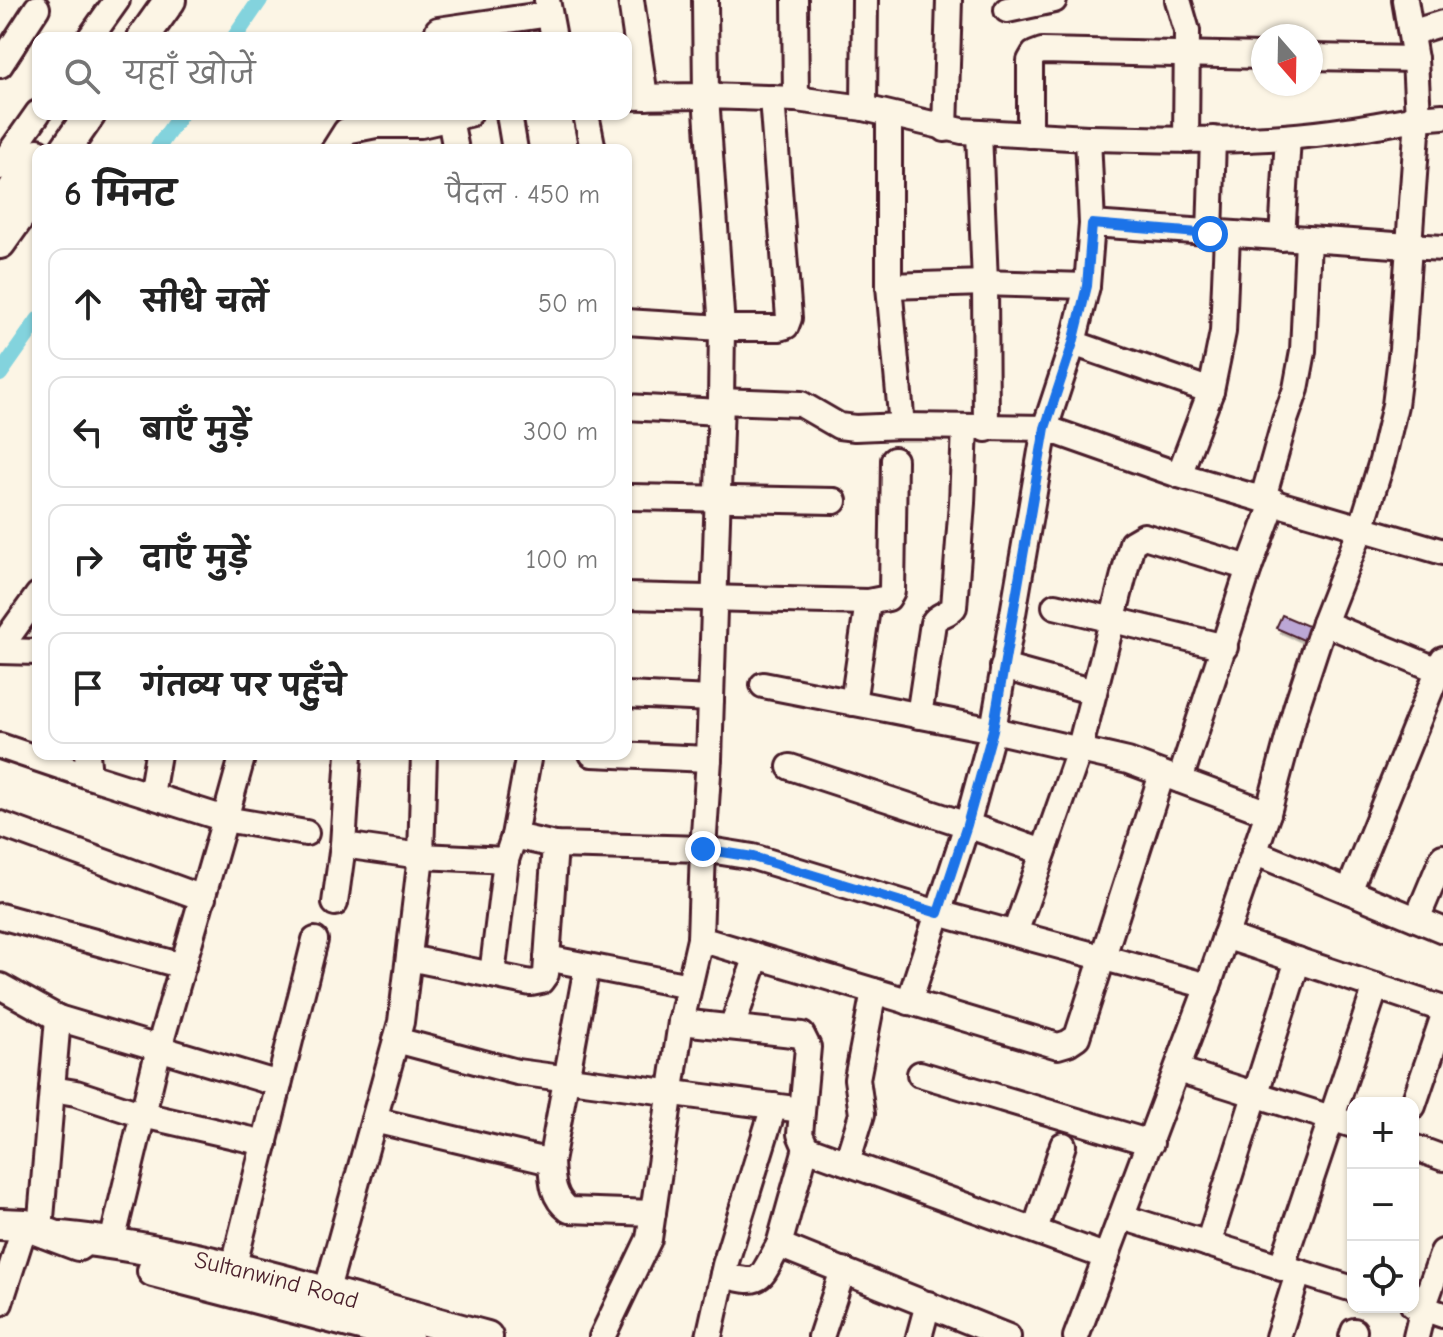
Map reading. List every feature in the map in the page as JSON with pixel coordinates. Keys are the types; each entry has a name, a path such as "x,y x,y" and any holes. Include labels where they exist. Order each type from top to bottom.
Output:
{"main road":[{"path":"123,32 146,0"},
{"path":"147,32 170,0"},
{"path":"45,144 62,120"},
{"path":"69,144 86,120"},
{"path":"0,209 32,163"},
{"path":"0,243 32,198"},
{"path":"32,1229 104,1258 344,1329 407,1337"},
{"name":"Sultanwind Road","path":"32,1229 112,1242 233,1269 487,1337"}],"street":[{"path":"94,32 117,0"},
{"path":"631,0 636,97 784,98 864,108 945,129 1088,138 1186,140 1288,137 1443,116"},
{"path":"602,1337 649,1239 681,1022 700,939 709,759 722,328 706,96 705,0"},
{"path":"632,322 722,328 786,326 789,318 784,98 795,0"},
{"path":"864,108 865,0"},
{"path":"945,129 949,0"},
{"path":"1007,10 1054,0"},
{"path":"1178,0 1187,31 1186,140"},
{"path":"1076,1337 1208,986 1268,813 1296,708 1324,623 1362,526 1382,461 1395,405 1402,349 1418,118 1415,59 1405,0"},
{"path":"438,30 548,7 553,32"},
{"path":"0,65 37,8"},
{"path":"1411,33 1443,23"},
{"path":"1030,135 1030,61 1034,54 1042,51 1251,56"},
{"path":"1323,57 1415,59"},
{"path":"889,115 889,286 902,426"},
{"path":"0,167 33,120"},
{"path":"338,144 346,131 376,125 409,127 441,120"},
{"path":"457,144 460,120"},
{"path":"510,120 514,144"},
{"path":"587,120 592,144"},
{"path":"376,125 381,144"},
{"path":"919,716 933,623 954,607 962,503 975,428 985,283 979,132"},
{"path":"1282,238 1288,137"},
{"path":"909,1002 967,825 993,730 1045,428 1073,343 1087,286 1092,224 1088,138"},
{"path":"1179,475 1211,391 1223,332 1213,139"},
{"path":"1092,224 1443,248"},
{"path":"700,939 1058,1046 1077,1037 1171,777 1225,647 1249,568 1303,351 1308,240"},
{"path":"889,286 985,283 1087,286"},
{"path":"1073,343 1211,391"},
{"path":"632,407 801,404 839,426 855,428 1045,428 1179,475 1443,552"},
{"path":"632,596 868,602 888,598 892,591 894,460"},
{"path":"632,497 834,501"},
{"path":"1015,933 1079,751 1132,543 1144,536 1249,568"},
{"path":"853,703 868,602"},
{"path":"0,649 32,604"},
{"path":"1055,606 1225,647"},
{"path":"1324,623 1442,667 1349,891"},
{"path":"0,649 32,652"},
{"path":"1003,667 1094,692"},
{"path":"763,685 993,730 1128,761 1268,813"},
{"path":"632,695 711,699"},
{"path":"0,746 32,753"},
{"path":"632,756 709,759"},
{"path":"65,760 88,765 151,795 225,819 306,833"},
{"path":"151,795 157,760"},
{"path":"112,1242 159,1048 241,760"},
{"path":"335,903 343,845 349,760"},
{"path":"326,1293 401,1022 421,856 424,760"},
{"path":"492,975 506,860 514,836 528,760"},
{"path":"790,767 1043,852"},
{"path":"0,824 203,898"},
{"path":"514,836 555,845 703,849 753,857 938,913 1208,986"},
{"path":"343,845 421,856 506,860"},
{"path":"409,958 536,983 546,974 555,845"},
{"path":"1254,852 1443,930"},
{"path":"1417,919 1443,857"},
{"path":"0,916 183,966"},
{"path":"1225,936 1443,1009"},
{"path":"233,1269 315,940"},
{"path":"732,1027 757,956"},
{"path":"547,958 689,986"},
{"path":"1208,1244 1298,960"},
{"path":"587,966 551,1162 554,1192 560,1203 569,1210 653,1213"},
{"path":"0,986 58,1018 279,1084"},
{"path":"1278,1337 1290,1271 1342,1121 1376,986"},
{"path":"847,1162 862,1114 857,1079 874,991"},
{"path":"0,1303 32,1229 52,1089 58,1018"},
{"path":"1416,1097 1443,1018"},
{"path":"681,1022 802,1035 808,1047 800,1134 806,1148 779,1245 758,1279 749,1282 723,1275"},
{"path":"396,1040 517,1072 802,1110"},
{"path":"1178,1070 1342,1121"},
{"path":"920,1074 1151,1143"},
{"path":"52,1089 76,1093 143,1115 265,1143"},
{"path":"709,1337 723,1275 774,1106"},
{"path":"374,1120 551,1162"},
{"path":"1035,1230 1063,1145"},
{"path":"806,1148 1107,1257"},
{"path":"1419,1149 1443,1158"},
{"path":"1122,1217 1290,1271 1347,1285"},
{"path":"779,1245 1008,1337"},
{"path":"1416,1337 1443,1252"},
{"path":"821,1337 843,1270"},
{"path":"919,1337 928,1304"}],"building":[{"path":"1282,615 1320,631 1315,645 1276,628"}],"waterway":[{"path":"238,32 260,0"},
{"path":"160,144 177,120"},
{"path":"0,374 32,329"}],"route":[{"path":"703,849 753,857 938,913 967,825 993,730 1045,428 1073,343 1087,286 1092,224 1210,234"}]}
